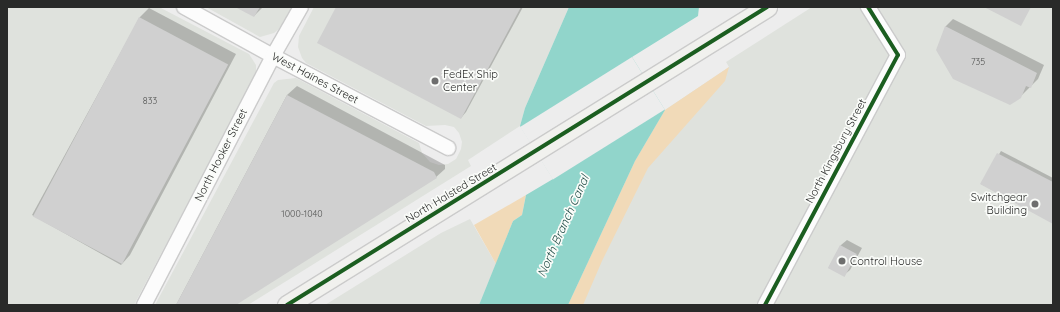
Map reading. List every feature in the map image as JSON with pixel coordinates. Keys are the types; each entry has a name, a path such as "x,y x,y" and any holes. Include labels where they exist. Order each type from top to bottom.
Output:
{"main road":[{"name":"North Halsted Street","path":"287,305 648,83 767,7"}],"street":[{"name":"West Haines Street","path":"184,7 273,56 448,148"},
{"name":"North Hooker Street","path":"144,305 273,56 301,7"},
{"name":"North Kingsbury Street","path":"765,305 898,55 868,7"}],"shaded area":[{"path":"7,7 159,7 249,54 256,65 256,74 134,305 7,305"},
{"path":"206,7 293,7 279,29 274,33 260,37"},
{"path":"314,7 569,7 525,108 520,126 468,160 471,166 248,305 155,305 274,83 278,80 296,78 419,143 422,153 430,162 439,165 448,164 456,159 461,149 462,142 459,133 454,127 445,125 426,126 306,63 302,58 298,47 299,36"},
{"path":"812,7 1053,7 1053,305 568,305 635,161 665,110 729,67 726,62"},
{"path":"729,67 725,81 648,168 602,261 583,305 568,305 635,161 665,110"},
{"path":"526,195 522,215 513,221 496,264 474,225"},
{"path":"470,219 496,264 479,305 325,305 441,233"}],"water":[{"name":"North Branch Canal","path":"569,7 699,7 698,16 632,57 665,110 635,161 568,305 479,305 513,221 522,215 526,195 553,179 520,126 525,108"}],"pier":[{"path":"632,57 665,110 553,180 520,127"}],"building":[{"path":"235,7 260,7 254,17"},
{"name":"FedEx Ship Center","path":"336,7 521,7 461,119 317,43"},
{"path":"984,7 1031,7 1021,26"},
{"path":"139,17 228,64 122,264 33,217"},
{"path":"945,26 1037,73 1031,88 1026,86 1021,98 1010,105 953,79 936,50"},
{"path":"287,95 434,172 437,178 236,305 176,305"},
{"name":"Switchgear Building","path":"997,153 1053,182 1053,224 980,184"},
{"name":"Control House","path":"840,245 857,254 845,277 828,268"}],"cycle path":[{"path":"287,305 767,7"},
{"path":"765,305 898,55 868,7"}],"place":[{"name":"FedEx Ship Center","path":"435,81"},
{"name":"Switchgear Building","path":"1035,204"},
{"name":"Control House","path":"842,261"}]}
